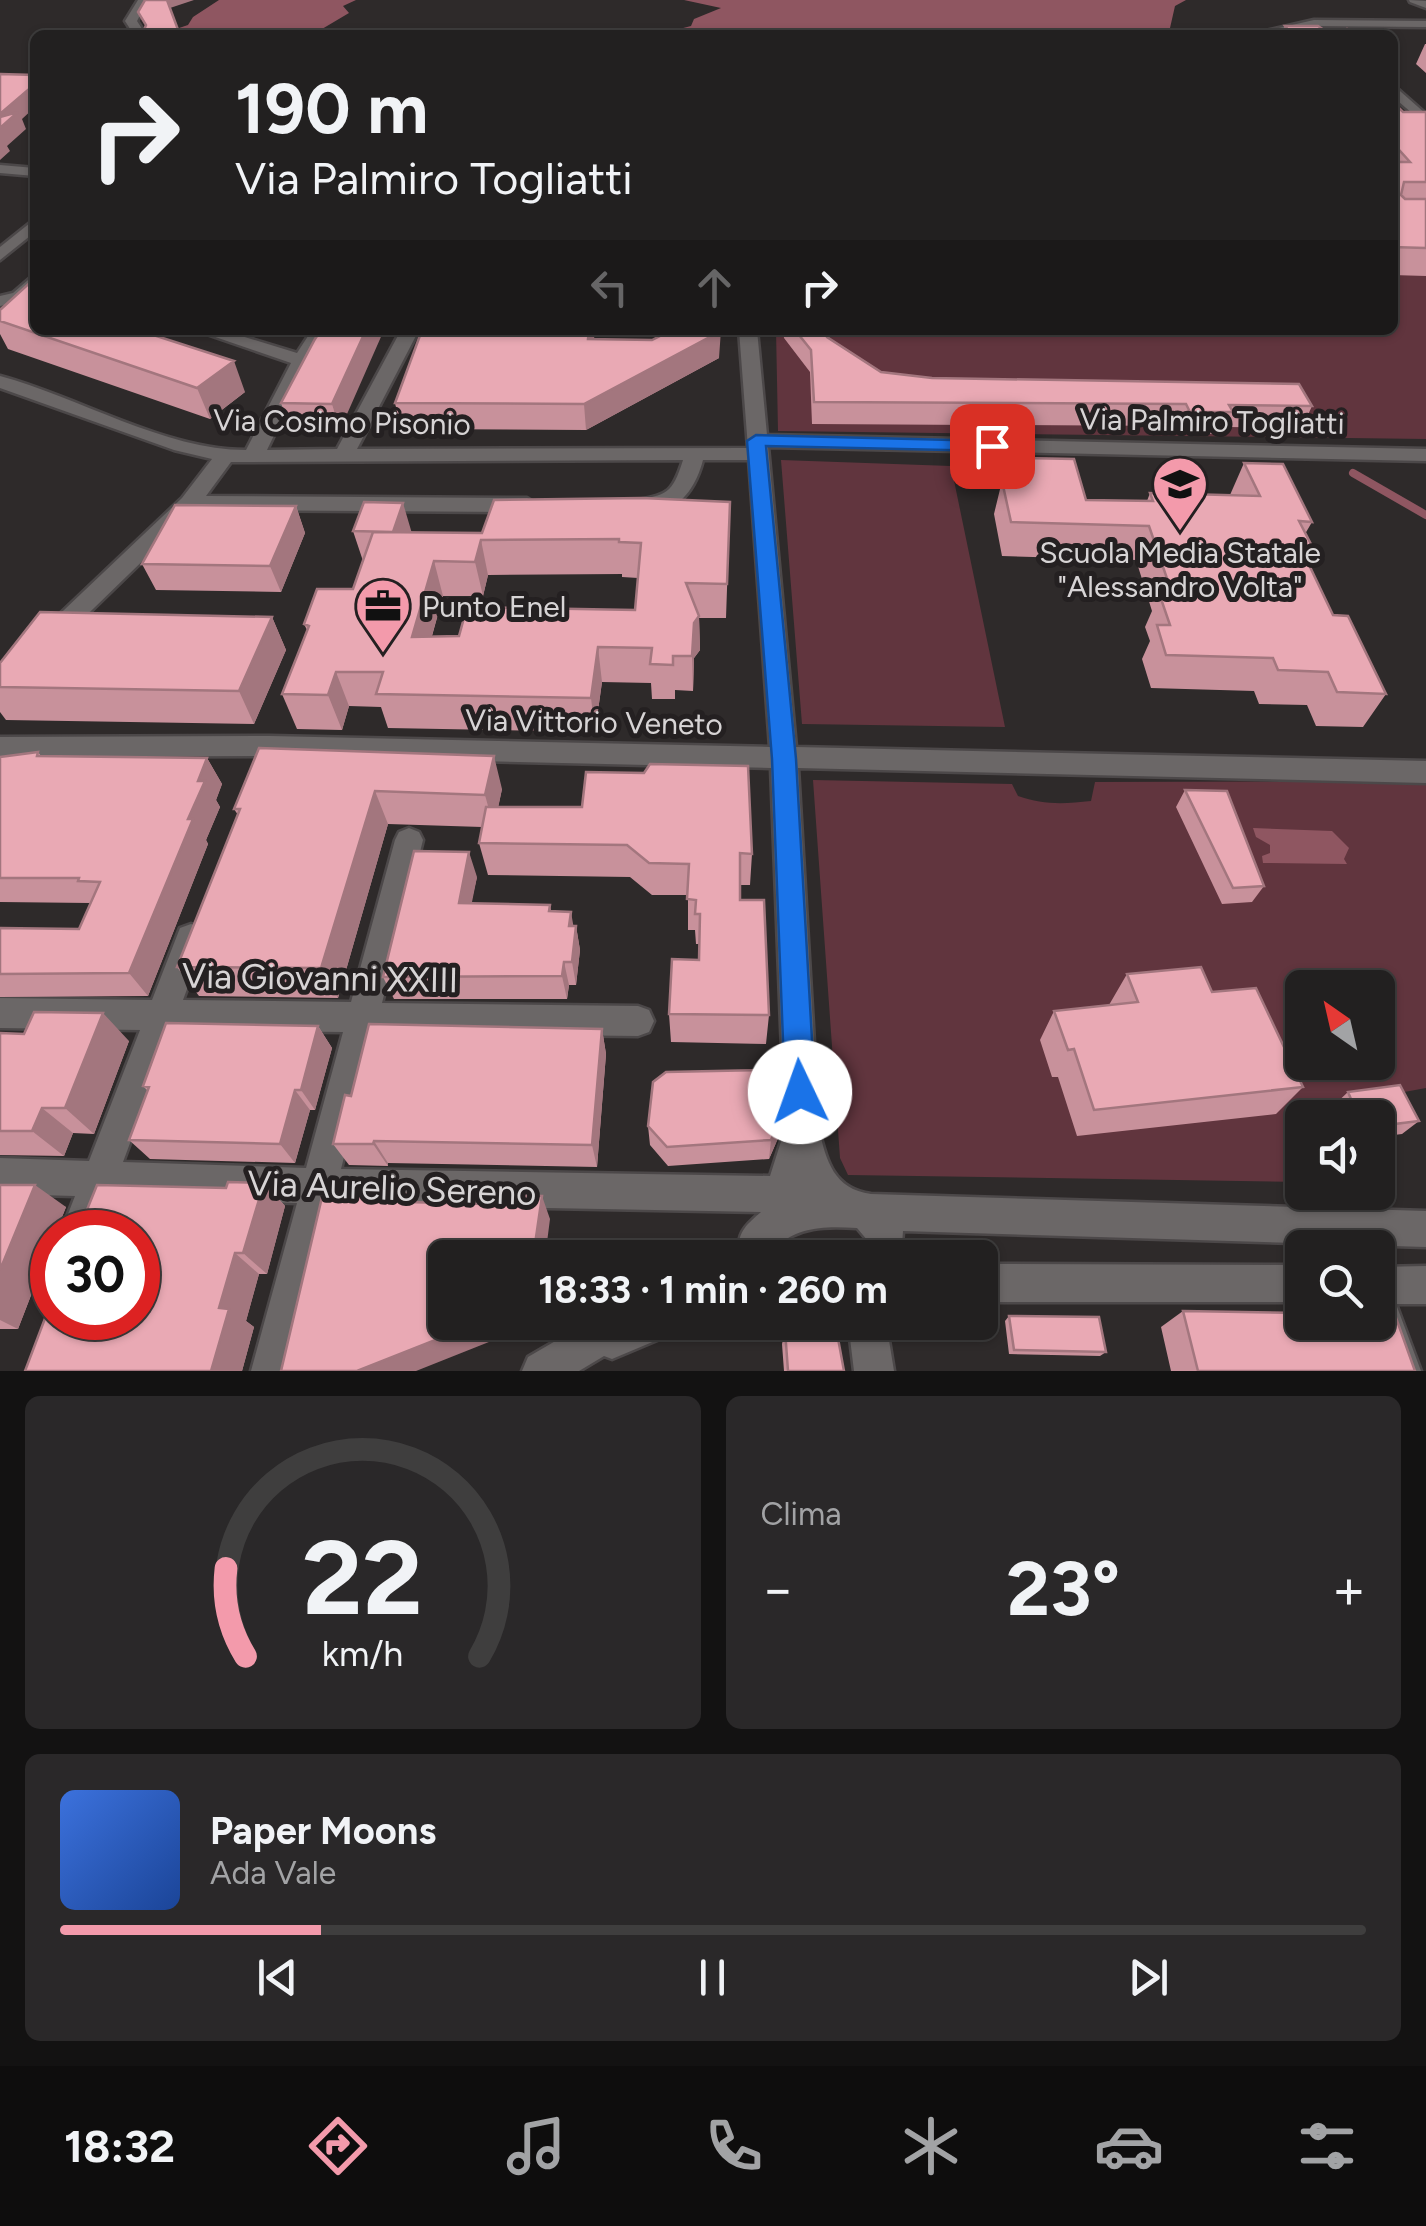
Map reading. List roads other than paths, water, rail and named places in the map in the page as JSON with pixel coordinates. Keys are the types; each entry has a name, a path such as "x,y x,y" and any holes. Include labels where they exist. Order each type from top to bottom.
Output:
{"street":[{"path":"137,30 131,21 143,0"},
{"path":"1414,0 1426,7"},
{"path":"1362,23 1426,7"},
{"path":"1395,13 1426,24"},
{"path":"1270,30 1326,22 1426,24"},
{"path":"1326,22 1334,30"},
{"path":"1398,94 1426,121"},
{"path":"0,169 30,171"},
{"path":"0,256 30,229"},
{"path":"0,301 18,296 30,284"},
{"path":"220,335 300,360"},
{"path":"254,456 300,360 317,335"},
{"path":"344,454 407,335"},
{"path":"748,335 784,759 802,1129 814,1174 828,1194 870,1212 885,1240"},
{"name":"Via Cosimo Pisonio","path":"0,382 181,446 225,456 695,454 757,447"},
{"name":"Via Palmiro Togliatti","path":"757,447 1426,456"},
{"path":"614,506 653,506 679,497 685,490 695,454"},
{"path":"35,652 190,503 225,456"},
{"path":"190,503 557,505"},
{"path":"255,782 270,746"},
{"name":"Via Vittorio Veneto","path":"0,748 270,746 1426,772"},
{"path":"271,1371 409,840"},
{"path":"87,1210 204,906"},
{"name":"Via Giovanni XXIII","path":"0,1013 163,1012 638,1021"},
{"path":"762,1234 802,1129"},
{"name":"Via Aurelio Sereno","path":"0,1176 319,1186 762,1234 817,1207 1285,1234"},
{"name":"Via Aurelio Sereno","path":"1395,1232 1426,1229"},
{"path":"998,1283 1285,1284"},
{"path":"1395,1285 1426,1286"},
{"path":"556,1363 595,1340"},
{"path":"556,1363 612,1340"},
{"path":"870,1340 874,1371"},
{"path":"1390,1340 1401,1371"}],"waterway":[{"path":"1353,473 1426,515"}],"place":[{"name":"Scuola Media Statale \"Alessandro Volta\"","path":"1180,533"},
{"name":"Punto Enel","path":"383,655"}]}
